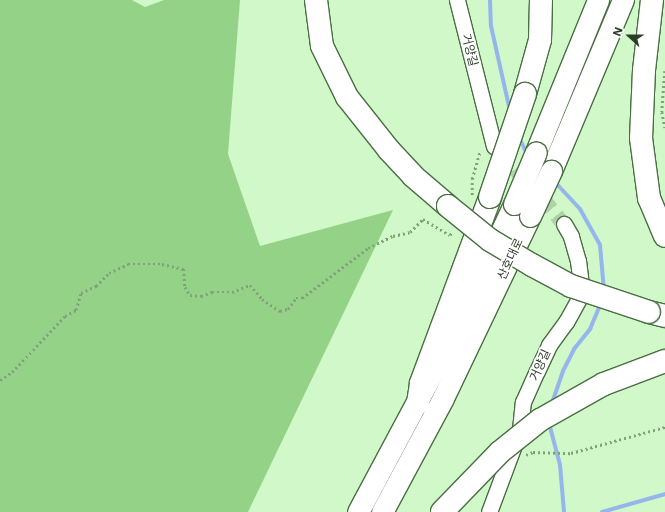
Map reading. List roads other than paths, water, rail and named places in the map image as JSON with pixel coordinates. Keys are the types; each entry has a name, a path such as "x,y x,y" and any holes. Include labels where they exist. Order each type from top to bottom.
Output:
{"highway":[{"path":"316,0 322,46 347,97 389,150 413,176 466,200"},
{"path":"326,0 332,44 358,96 404,152 466,200 490,240 571,286 658,309"},
{"path":"418,403 420,383 466,200 525,94 540,40 541,0"},
{"path":"652,0 644,70 641,138 649,198 665,236"},
{"path":"442,512 500,452 540,420 594,389 665,361"}],"street":[{"name":"거양길","path":"457,0 487,146"},
{"name":"산호대로","path":"382,512 447,391 522,210 536,152 598,0"},
{"name":"산호대로","path":"358,512 522,210 551,171 624,0"},
{"name":"거양길","path":"489,512 520,429 523,402 549,345 566,322 582,293 578,261 571,236 564,224"}],"waterway":[{"path":"490,0 491,26 510,111"},
{"path":"519,137 528,156"},
{"path":"553,180 580,209 600,245 604,291"},
{"path":"551,406 563,371 574,349 590,329 601,303"},
{"path":"549,423 560,465 564,512"},
{"path":"602,512 665,494"}],"tunnel":[{"path":"499,152 542,197 564,224"}]}
